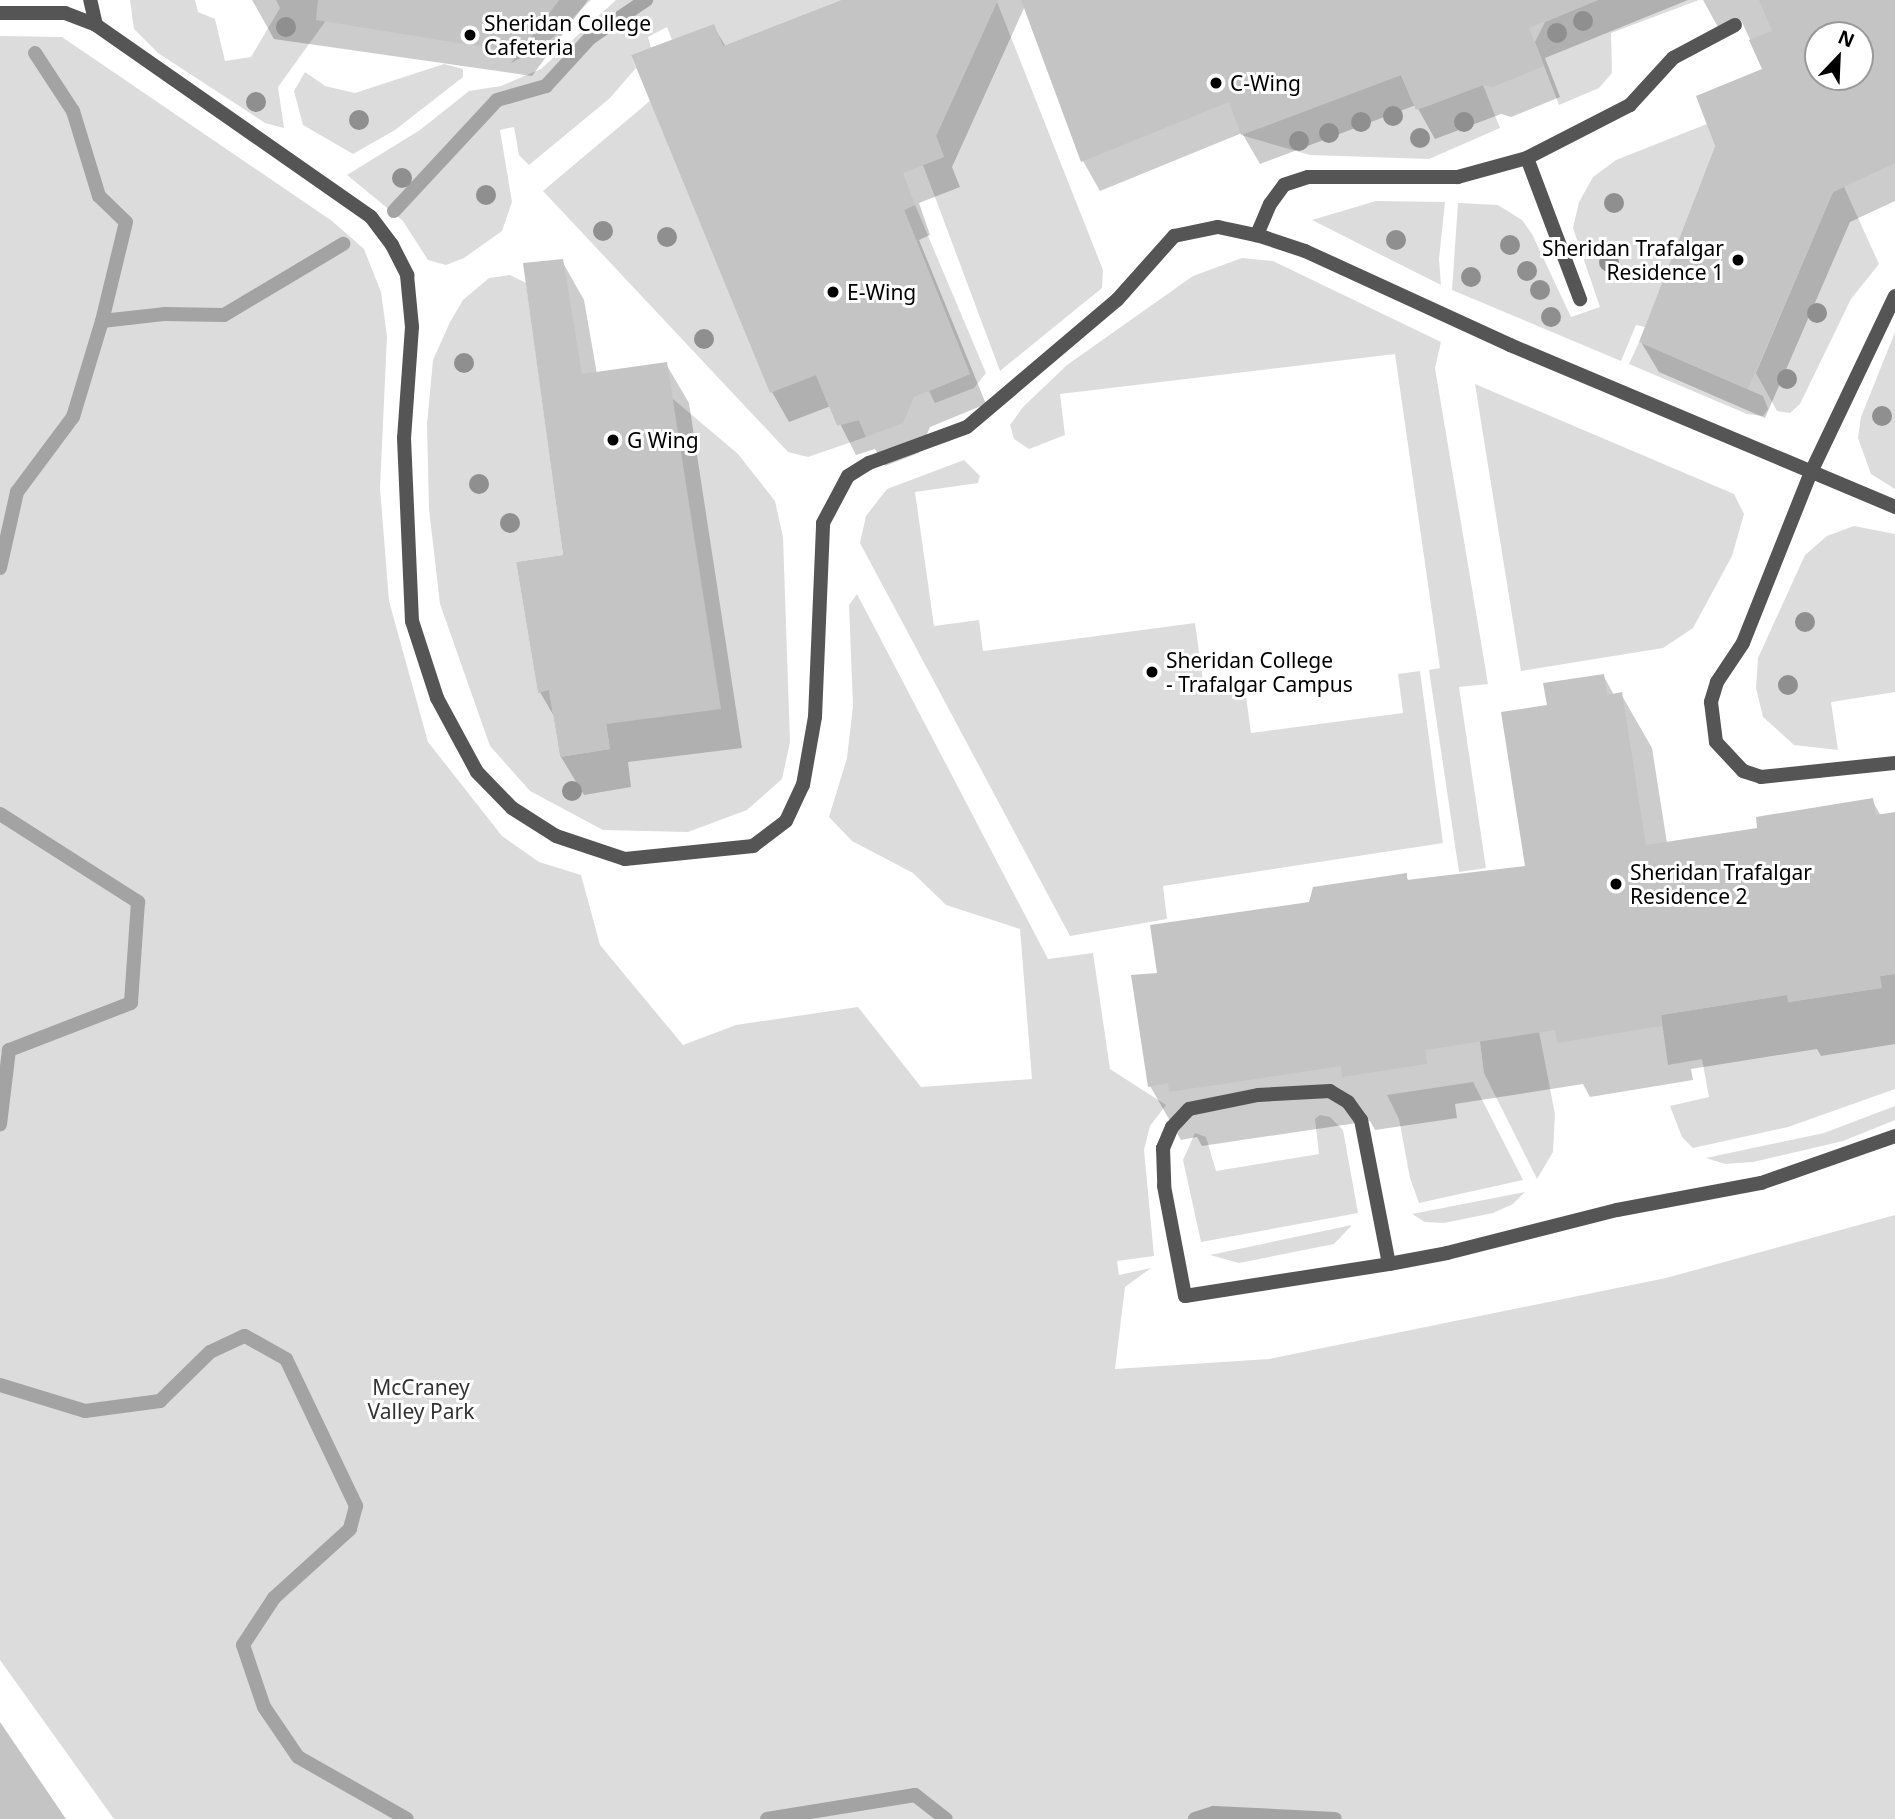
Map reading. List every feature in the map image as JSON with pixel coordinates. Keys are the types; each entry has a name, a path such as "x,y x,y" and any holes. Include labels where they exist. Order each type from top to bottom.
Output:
{"lane":[{"path":"90,0 96,25"},
{"path":"0,13 65,13 96,25 371,217 392,245 407,275 412,327 404,438 412,621 437,698 477,772 512,808 556,836 625,859 753,846 786,821 803,785 815,717 824,523 848,476 869,463 967,427 1117,300 1174,236 1218,227 1257,235 1305,251 1510,345 1895,507"},
{"path":"1257,235 1270,204 1284,185 1308,177 1446,178 1476,175 1527,158 1630,105 1673,58 1735,25"},
{"path":"1527,158 1580,299"},
{"path":"1895,296 1811,472 1742,643 1717,682 1711,702 1713,734 1728,758 1743,771 1761,777 1895,763"},
{"path":"1389,1264 1361,1120 1348,1102 1330,1091 1258,1096 1189,1110 1172,1127 1163,1148 1164,1186 1185,1296 1389,1264 1617,1210 1761,1184 1895,1136"}],"green space":[{"path":"130,0 195,0 198,12 215,19 225,61 251,57 280,8 276,0 324,0 335,8 278,87 284,128 265,123 158,53 134,29"},
{"path":"559,0 591,0 544,46 511,63"},
{"path":"616,0 841,0 723,46 714,25 672,40 667,27 648,37 651,48 631,55 636,68 610,98 529,165 519,155 514,127 500,130 512,202 502,231 464,258 446,265 428,260 403,221 347,175 420,130 469,91 501,86 541,69"},
{"path":"1598,0 1699,0 1611,33 1612,73 1599,88 1559,105 1535,42 1545,22"},
{"path":"997,2 1103,270 1102,288 1000,371 923,165 944,157 936,136"},
{"name":"McCraney Valley Park","path":"0,36 62,37 332,221 364,249 381,292 387,336 380,488 389,601 428,742 502,836 539,862 581,875 600,945 683,1045 736,1025 858,1007 921,1087 1032,1079 1020,929 946,905 913,873 852,841 829,817 847,758 853,706 849,605 857,594 1048,959 1093,953 1110,1069 1166,1105 1150,1126 1144,1150 1154,1256 1117,1261 1119,1275 1151,1268 1125,1287 1115,1369 1269,1359 1666,1278 1895,1215 1895,1819 114,1819 0,1660"},
{"path":"444,64 463,69 463,77 395,130 353,154 303,125 294,91 305,72 325,86 355,93"},
{"path":"1401,75 1412,101 1422,108 1483,85 1500,128 1429,159 1310,155 1241,135"},
{"path":"651,100 770,392 816,375 837,426 859,420 866,437 808,457 788,452 543,191"},
{"path":"1707,124 1715,146 1645,327 1636,325 1621,361 1452,290 1458,203 1498,205 1522,220 1532,234 1571,317 1600,307 1573,228 1579,202 1593,177 1616,160"},
{"path":"1844,187 1879,264 1851,299 1800,404 1790,413 1777,411 1756,373 1833,192"},
{"path":"1376,201 1445,202 1439,259 1441,285 1312,220"},
{"path":"915,205 986,373 974,388 935,403 929,391 970,374 904,210"},
{"path":"1242,258 1273,261 1441,342 1435,368 1488,684 1459,687 1486,868 1459,872 1429,670 1440,668 1395,354 1060,394 1065,435 1029,449 1014,439 1010,425 1023,407 1067,365 1193,276"},
{"path":"510,275 526,283 563,555 516,562 538,692 549,690 560,757 610,749 604,709 673,399 738,454 775,501 783,537 790,742 782,779 747,810 688,832 603,830 530,791 490,746 440,604 429,509 427,424 433,360 450,322 463,300 489,278"},
{"path":"1895,332 1895,489 1871,474 1858,438 1861,417"},
{"path":"1639,342 1763,396 1768,409 1763,416 1747,414 1629,364"},
{"path":"1475,384 1734,494 1744,514 1732,556 1693,628 1663,648 1521,671"},
{"path":"964,460 980,476 978,483 915,492 934,626 979,620 983,651 1195,623 1204,687 1244,682 1251,733 1403,713 1398,674 1420,671 1443,843 1163,886 1167,919 1070,936 860,543 866,516 887,489"},
{"path":"1854,526 1895,534 1895,692 1831,702 1838,750 1794,745 1763,717 1756,688 1758,658 1805,555 1827,536"},
{"path":"1895,974 1895,1089 1788,1127 1693,1148 1682,1137 1670,1106 1709,1097 1702,1059 1668,1065 1661,1015 1787,995 1789,1002 1881,988 1880,976"},
{"path":"1539,1032 1555,1114 1553,1152 1537,1179 1484,1073 1480,1041"},
{"path":"1473,1082 1523,1180 1419,1203 1410,1178 1399,1119 1387,1095"},
{"path":"1895,1106 1895,1120 1843,1141 1753,1162 1725,1164 1706,1158 1824,1133"},
{"path":"1320,1115 1330,1117 1343,1130 1358,1213 1201,1242 1183,1160 1195,1133 1206,1137 1216,1171 1319,1154 1315,1119"},
{"path":"1525,1192 1513,1204 1493,1213 1444,1223 1425,1222 1412,1214"},
{"path":"1352,1225 1334,1244 1239,1263 1210,1255"}],"building":[{"name":"Sheridan College Cafeteria","path":"318,0 559,0 519,53 316,20"},
{"name":"E-Wing","path":"841,0 998,0 936,136 944,157 903,173 915,205 904,210 970,374 914,397 903,423 866,437 859,420 837,426 816,375 770,393 631,55 714,24 723,46"},
{"name":"C-Wing","path":"1021,0 1595,1 1529,28 1544,66 1493,87 1483,85 1416,110 1401,75 1241,135 1229,102 1081,162"},
{"name":"Sheridan Trafalgar Residence 1","path":"1759,0 1895,0 1895,163 1833,192 1748,389 1639,342 1715,146 1696,96 1762,69 1749,40 1772,31"},
{"name":"G Wing","path":"563,259 582,374 667,362 721,709 606,724 610,749 560,757 549,690 538,693 516,562 563,555 523,263"},
{"name":"Sheridan Trafalgar Residence 2","path":"1604,674 1607,695 1622,692 1646,845 1757,828 1756,817 1873,798 1876,815 1895,812 1895,974 1880,976 1882,988 1788,1002 1787,995 1661,1015 1662,1026 1557,1043 1555,1030 1425,1050 1427,1064 1342,1077 1341,1066 1169,1092 1168,1083 1148,1087 1131,975 1157,973 1150,925 1309,902 1313,887 1407,873 1407,880 1525,866 1501,712 1547,705 1543,683"},
{"path":"0,1722 66,1819 0,1819"}],"waterway":[{"path":"394,211 497,100 546,86 590,38 646,0"},
{"path":"35,53 73,111 99,196 126,222 102,321"},
{"path":"0,568 17,492 73,417 102,321 164,314 224,315 343,244"},
{"path":"0,814 138,902 131,1003 9,1050 0,1124"},
{"path":"0,1385 85,1411 160,1401 210,1352 245,1336 286,1359 356,1506 350,1529 274,1598 243,1645 264,1707 298,1757 407,1819"},
{"path":"767,1819 915,1795 946,1819"},
{"path":"1195,1819 1214,1813 1335,1819"}],"place":[{"name":"Sheridan College Cafeteria","path":"470,35"},
{"name":"C-Wing","path":"1216,83"},
{"name":"Sheridan Trafalgar Residence 1","path":"1738,260"},
{"name":"E-Wing","path":"833,292"},
{"name":"G Wing","path":"613,440"},
{"name":"Sheridan College - Trafalgar Campus","path":"1152,672"},
{"name":"Sheridan Trafalgar Residence 2","path":"1616,884"}]}
